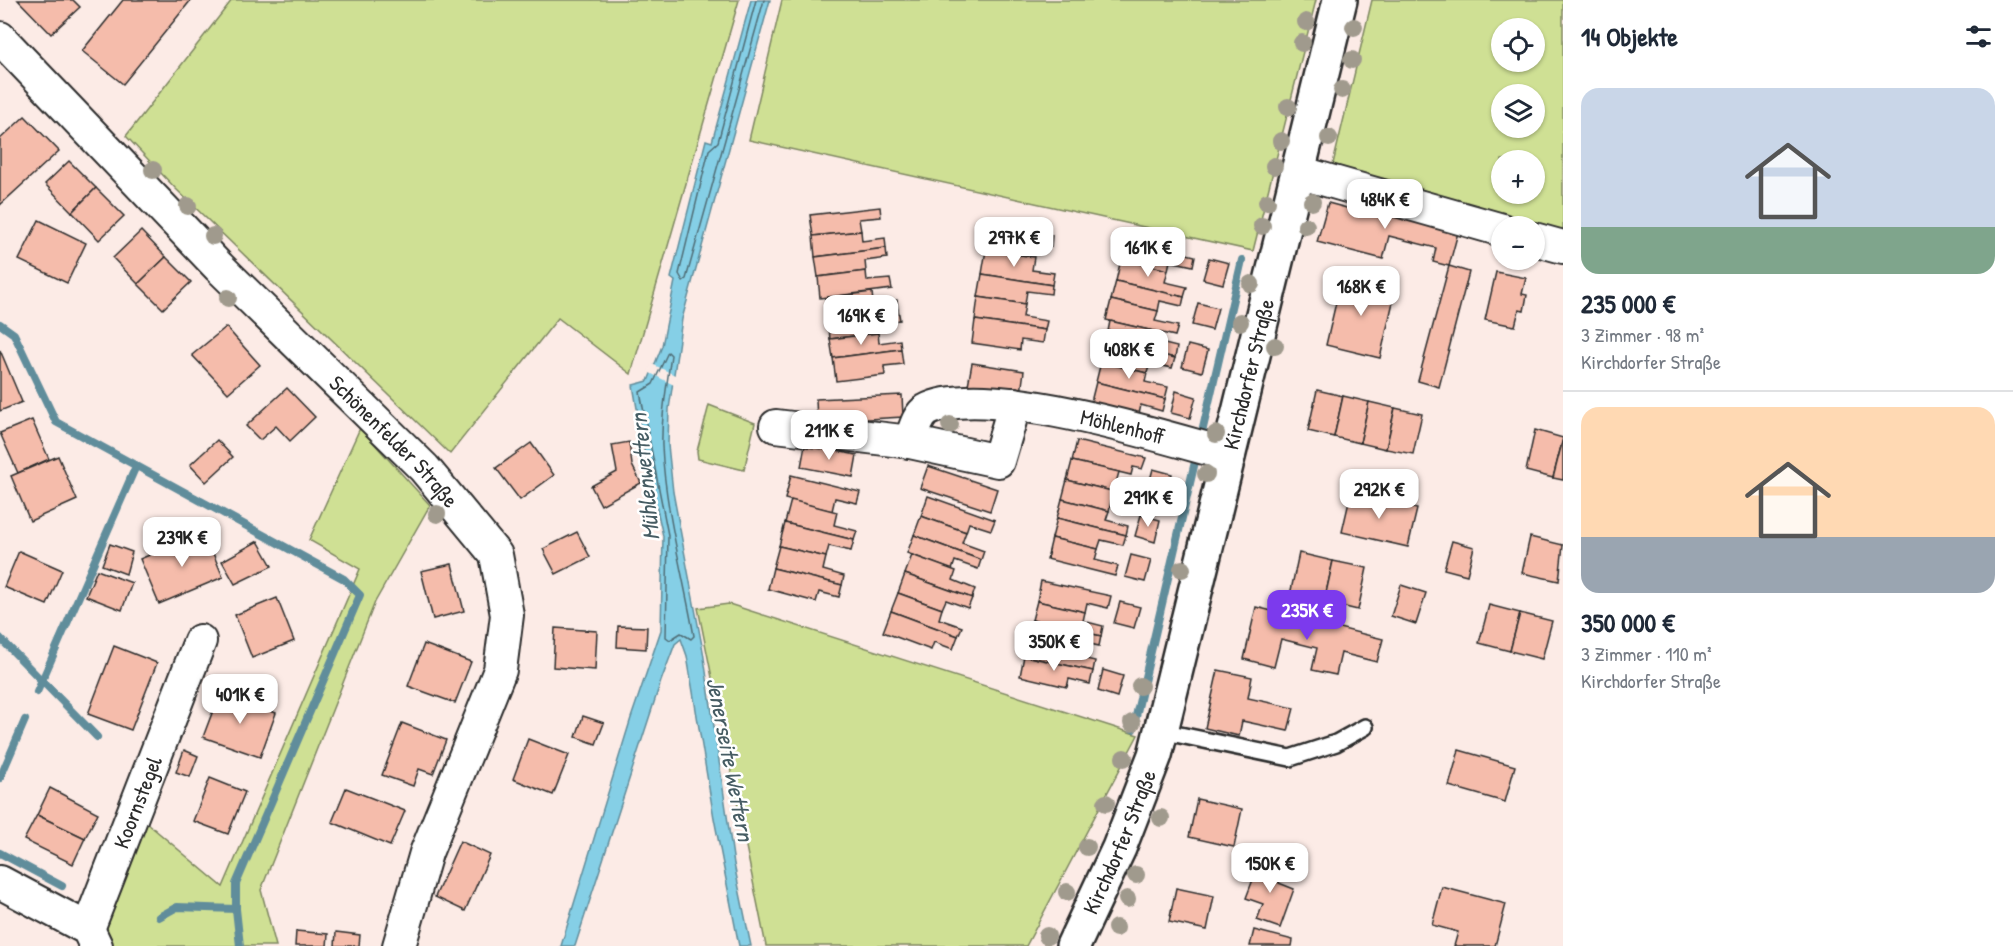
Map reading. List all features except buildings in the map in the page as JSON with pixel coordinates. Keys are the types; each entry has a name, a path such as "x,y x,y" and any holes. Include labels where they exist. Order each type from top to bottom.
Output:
{"street":[{"name":"Kirchdorfer Straße","path":"1073,946 1119,848 1155,755 1209,450 1298,172 1340,0"},
{"name":"Schönenfelder Straße","path":"0,38 219,267 424,468 496,555 507,615 500,670 426,853 399,946"},
{"path":"1298,172 1491,227"},
{"path":"1545,242 1563,247"},
{"name":"Möhlenhoff","path":"910,442 919,419 926,411 970,402 1036,405 1209,450"},
{"path":"776,426 910,442 998,462 1015,404"},
{"name":"Koornstegel","path":"92,938 200,640"},
{"path":"0,882 92,938"}],"lane":[{"path":"1161,730 1290,758 1336,743 1365,727"}],"green space":[{"path":"232,0 739,0 631,374 558,318 450,454 176,189 126,136"},
{"path":"782,0 1316,0 1253,251 749,140"},
{"path":"1372,0 1563,0 1563,233 1545,228 1545,216 1503,216 1332,168"},
{"path":"709,405 755,423 744,470 698,459 697,451"},
{"path":"360,428 430,505 375,602 261,890 276,946 107,946 100,930 141,818 223,887 360,569 309,540"},
{"path":"729,604 1138,735 1026,946 766,946 698,608"}],"water":[{"path":"751,0 770,0 682,319 669,409 668,445 673,492 703,651 734,864 751,946 739,946 714,818 687,656 681,639 675,644 661,681 575,946 561,946 631,718 661,630 663,536 646,461 633,385 648,381 662,346 675,281 671,278 706,140 712,142"}],"pier":[{"path":"652,364 677,376 676,386 648,372"}],"waterway":[{"path":"1200,441 1242,260"},
{"path":"0,324 14,334 56,422 344,579 360,595 236,884 236,909"},
{"path":"1133,729 1197,453"},
{"path":"37,692 136,466"},
{"path":"0,638 97,737"},
{"path":"0,778 25,720"},
{"path":"0,853 62,886"},
{"path":"159,917 177,907 236,909 240,946"}],"water label":[{"name":"Mühlenwettern","path":"644,477"},
{"name":"Jenerseite Wettern","path":"731,759"}]}
